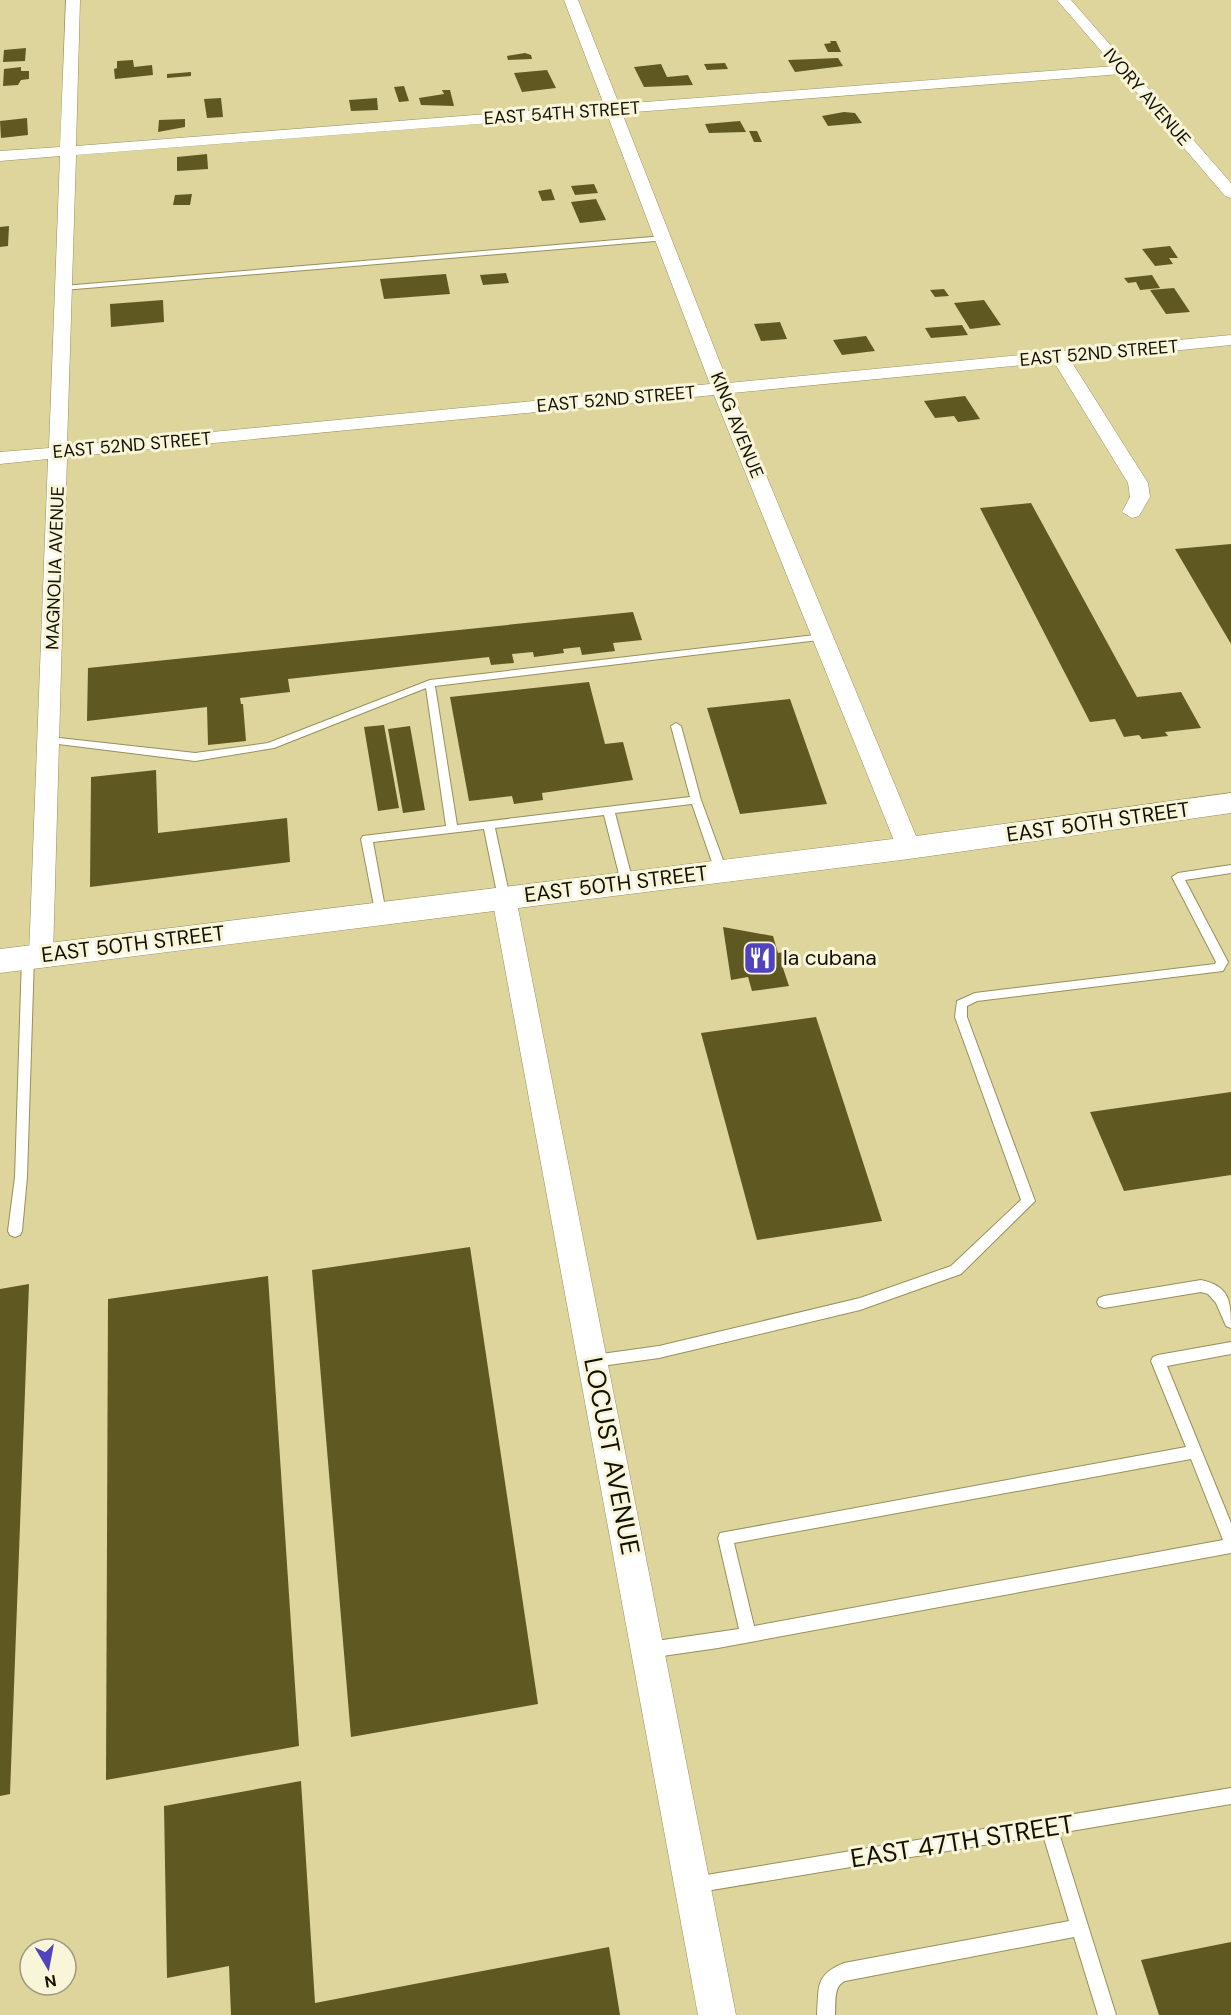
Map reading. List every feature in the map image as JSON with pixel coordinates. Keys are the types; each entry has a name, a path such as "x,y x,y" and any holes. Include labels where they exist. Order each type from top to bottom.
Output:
{"main road":[{"name":"EAST 50TH STREET","path":"23,958 909,848 1231,803"}],"street":[{"name":"MAGNOLIA AVENUE","path":"23,958 50,740 73,0"},
{"name":"KING AVENUE","path":"571,0 722,389 909,848"},
{"name":"IVORY AVENUE","path":"1064,0 1231,193"},
{"name":"EAST 54TH STREET","path":"0,156 1123,70"},
{"name":"EAST 52ND STREET","path":"0,458 1231,340"},
{"path":"1059,356 1138,483 1140,497 1131,512"},
{"name":"LOCUST AVENUE","path":"504,898 717,2015"}],"lane":[{"path":"63,288 664,238"},
{"path":"50,740 195,757 270,746 430,683 823,637"},
{"path":"430,683 452,830"},
{"path":"676,726 696,800 721,871"},
{"path":"380,913 367,839 696,800"},
{"path":"609,812 627,882"},
{"path":"489,826 504,898"},
{"path":"594,1361 659,1352 860,1304 956,1270 1028,1201 961,1017 961,1004 975,997 1211,971 1219,968 1222,962 1178,878 1231,869"},
{"path":"15,1231 21,1177 23,958"},
{"path":"1104,1302 1201,1286 1212,1287 1219,1294 1231,1322"},
{"path":"1231,1348 1158,1361 1231,1541"},
{"path":"748,1634 725,1538 1195,1452"},
{"path":"648,1650 748,1634 1231,1546"},
{"name":"EAST 47TH STREET","path":"693,1885 1231,1796"},
{"path":"1048,1827 1107,2015"},
{"path":"826,2015 828,1986 833,1977 844,1972 1081,1927"}],"building":[{"path":"830,41 836,41 841,52 828,52 824,44 831,43"},
{"path":"26,48 25,61 3,62 4,50"},
{"path":"525,53 531,55 532,59 508,60 507,56"},
{"path":"838,58 843,66 795,72 788,60"},
{"path":"133,60 134,67 152,65 153,75 115,79 114,69 117,68 117,61"},
{"path":"725,63 728,69 707,70 704,64"},
{"path":"661,64 667,77 688,75 693,85 644,87 634,67"},
{"path":"21,67 21,71 29,71 29,79 21,80 18,85 3,86 4,69"},
{"path":"547,70 556,88 522,92 514,73"},
{"path":"191,72 191,76 167,78 167,74"},
{"path":"404,86 409,101 399,102 394,87"},
{"path":"442,90 450,90 454,106 421,105 419,98 444,94"},
{"path":"221,98 223,117 207,118 204,99"},
{"path":"377,98 378,110 351,111 349,100"},
{"path":"844,112 855,113 862,123 828,126 822,116"},
{"path":"27,118 28,135 1,138 0,121"},
{"path":"185,119 185,127 158,132 159,120"},
{"path":"740,121 746,132 709,133 705,124"},
{"path":"749,131 757,131 762,142 754,142"},
{"path":"207,154 208,169 177,171 177,157"},
{"path":"594,184 598,193 575,195 571,186"},
{"path":"551,189 555,200 542,201 538,191"},
{"path":"192,194 190,205 173,205 175,195"},
{"path":"596,199 606,220 580,223 571,202"},
{"path":"9,226 8,246 0,247 0,227"},
{"path":"1170,246 1178,258 1169,258 1173,264 1155,266 1142,249"},
{"path":"506,273 509,283 483,285 480,275"},
{"path":"446,274 450,294 384,299 380,279"},
{"path":"1152,275 1160,288 1140,290 1136,282 1128,283 1124,278"},
{"path":"1174,288 1190,312 1166,314 1150,290"},
{"path":"944,289 949,296 935,297 930,290"},
{"path":"163,300 164,322 111,327 110,304"},
{"path":"984,300 1001,325 970,329 954,303"},
{"path":"780,322 787,339 761,341 754,324"},
{"path":"962,325 968,335 931,338 925,328"},
{"path":"866,336 875,351 842,355 833,340"},
{"path":"965,396 980,419 958,422 954,416 935,418 924,401"},
{"path":"1031,503 1137,697 1181,692 1201,728 1165,732 1168,736 1142,739 1139,735 1124,737 1115,719 1090,722 980,508"},
{"path":"1231,544 1231,644 1175,549"},
{"path":"633,612 642,640 613,643 615,651 582,655 580,647 563,649 564,653 534,657 533,652 512,654 514,663 491,665 489,657 288,679 290,692 240,698 243,704 246,741 208,745 207,707 87,721 88,668"},
{"path":"589,682 605,744 623,742 633,780 542,793 543,800 514,804 512,796 469,801 450,697"},
{"path":"790,699 827,804 740,814 707,708"},
{"path":"384,725 399,808 378,811 364,727"},
{"path":"410,726 425,810 403,813 388,729"},
{"path":"156,770 158,833 287,818 290,862 90,887 91,777"},
{"name":"la cubana","path":"723,927 773,936 778,953 790,951 794,963 782,965 789,986 752,991 748,977 731,980"},
{"path":"816,1017 882,1221 757,1240 701,1033"},
{"path":"1231,1092 1231,1175 1124,1191 1090,1112"},
{"path":"470,1247 538,1704 351,1737 312,1270"},
{"path":"268,1276 299,1746 106,1780 108,1299"},
{"path":"29,1284 10,1794 0,1796 0,1289"},
{"path":"301,1781 315,2003 609,1947 620,2015 231,2015 229,1966 167,1978 164,1806"},
{"path":"1231,1942 1231,2015 1159,2015 1141,1960"}],"place":[{"name":"la cubana","path":"760,958"}]}
